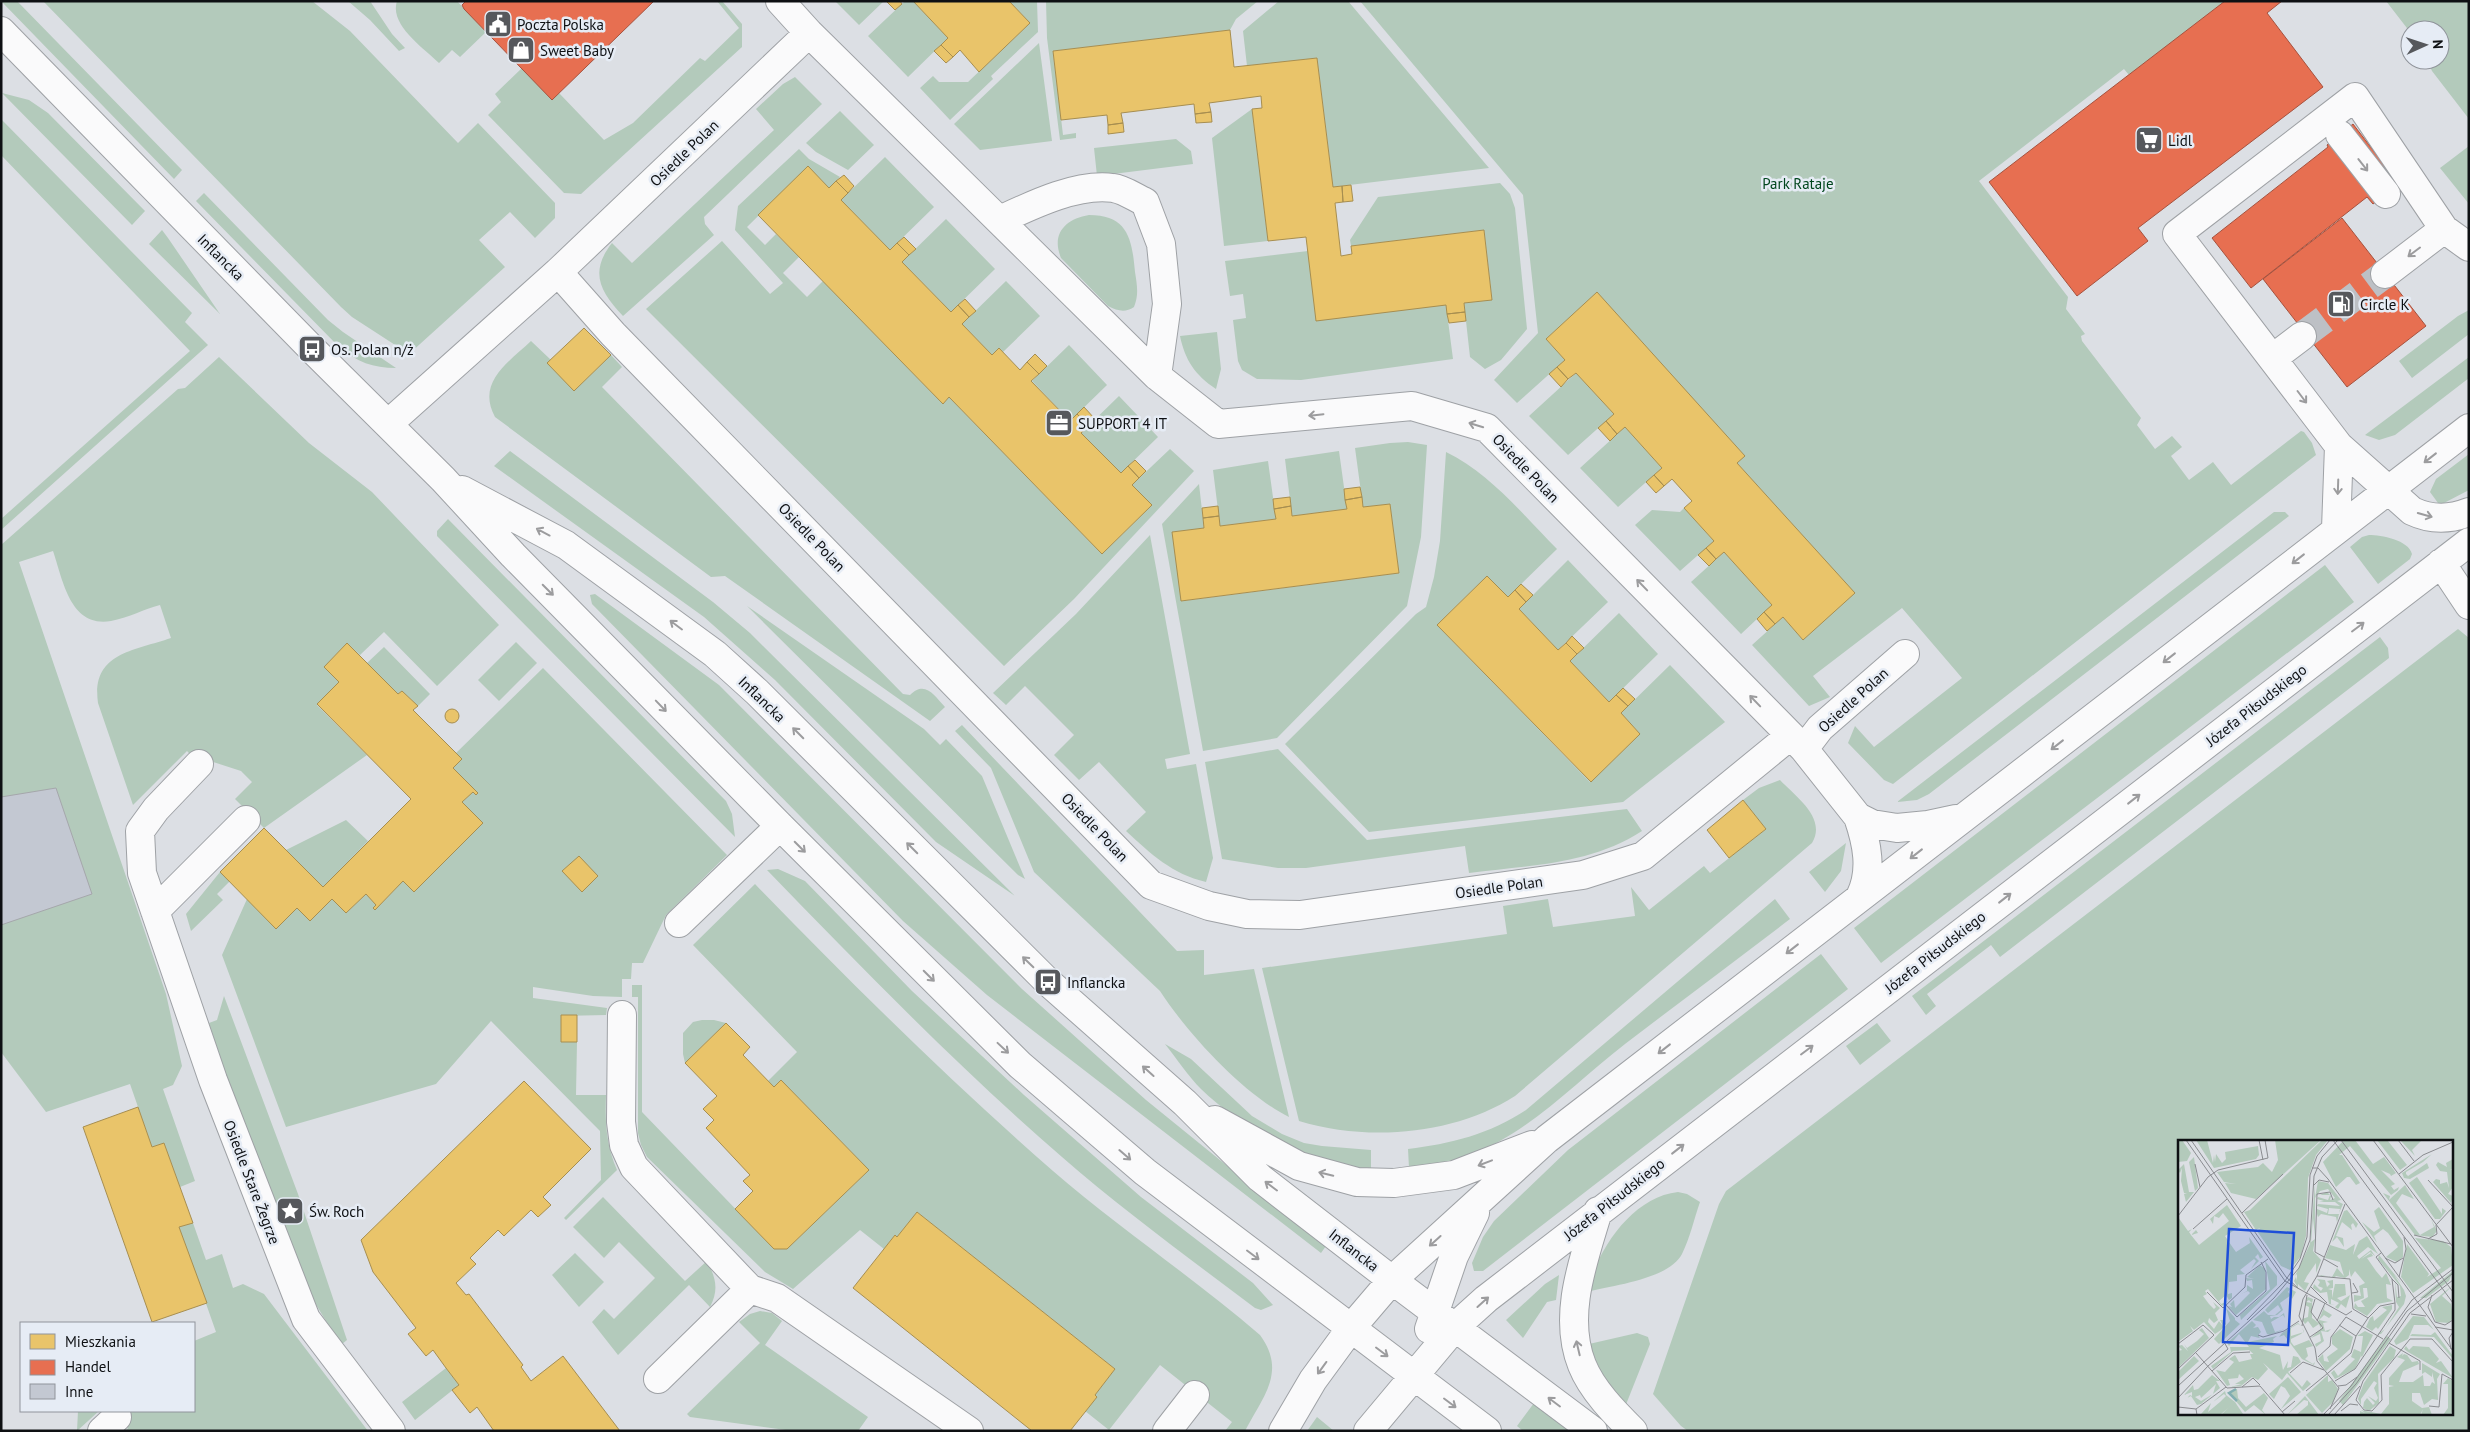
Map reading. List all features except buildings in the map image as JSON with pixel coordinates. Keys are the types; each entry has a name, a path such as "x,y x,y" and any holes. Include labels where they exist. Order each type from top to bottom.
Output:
{"street":[{"name":"Osiedle Polan","path":"780,1 809,33 1157,376 1218,424 1412,406 1487,428 1797,743 1858,817 1868,856 1867,877 1860,897"},
{"name":"Osiedle Polan","path":"388,424 558,272 809,33"},
{"name":"Inflancka","path":"2,34 312,349 444,479 513,555 780,826 1020,1065 1145,1172 1487,1431"},
{"path":"2469,247 2444,229 2355,97 2177,234 2339,446 2412,510 2426,518 2446,518 2469,512"},
{"path":"2340,135 2386,194"},
{"path":"1000,220 1039,202 1076,191 1114,188 1145,202 1160,244 1167,304 1157,376"},
{"path":"2385,274 2444,229"},
{"name":"Osiedle Polan","path":"558,272 613,334 1151,885 1209,906 1247,914 1300,914 1583,876 1643,856 1820,728 1905,654"},
{"path":"2273,358 2302,336"},
{"name":"Józefa Piłsudskiego","path":"1283,1431 1313,1380 1351,1328 1392,1280 1547,1139 2469,428"},
{"path":"2336,529 2339,446"},
{"name":"Inflancka","path":"444,479 566,545 715,654 770,706 1048,982 1185,1103 1260,1178 1592,1431"},
{"name":"Józefa Piłsudskiego","path":"1444,1320 1486,1299 2469,542"},
{"path":"2441,563 2469,605"},
{"name":"Osiedle Stare Żegrze","path":"199,764 156,809 140,831 142,873 212,1080 306,1319 391,1431"},
{"path":"1858,817 1872,824 1897,828 1941,823 1968,813"},
{"path":"155,911 246,820"},
{"path":"679,923 780,826"},
{"path":"622,1015 621,1122 624,1145 634,1167 750,1289 777,1298 969,1431"},
{"path":"1185,1103 1299,1166 1357,1182 1394,1183 1454,1175 1547,1139"},
{"name":"Józefa Piłsudskiego","path":"1368,1431 1414,1375 1444,1320 1468,1224 1497,1185"},
{"path":"1598,1211 1578,1278 1573,1328 1582,1365 1606,1404 1633,1431"},
{"path":"658,1379 750,1289"},
{"path":"1167,1431 1195,1395"}],"green space":[{"path":"1,1 17,1 182,170 174,179"},
{"path":"43,1 312,1 350,31 458,143 478,123 555,203 555,218 535,238 510,212 479,240 505,267 409,354 352,317 341,307"},
{"path":"348,1 370,1 392,34 405,48 399,51 370,20"},
{"path":"397,1 457,1 486,32 460,57 452,50 439,63 403,27 398,19"},
{"path":"717,1 722,1 742,24 742,47 581,194 564,193 488,115 501,102 495,94 522,68 552,99 559,93 604,140 633,123 700,58 705,61 739,28"},
{"path":"835,1 884,1 859,25"},
{"path":"905,1 913,1 948,38 908,77 868,36"},
{"path":"1009,1 1037,1 1038,32 991,76 993,79 950,120 920,88 933,76 939,82 968,82 1030,23"},
{"path":"1046,1 1258,1 1236,19 1230,30 1053,51 1063,135 1076,133 1076,138 1060,140 1047,38"},
{"path":"1279,1 1348,1 1489,168 1333,187 1317,58 1247,66 1243,31"},
{"name":"Park Rataje","path":"1360,1 2225,1 2129,75 2124,69 1979,181 2068,297 2066,309 2085,334 2081,336 2082,341 2141,418 2137,425 2155,449 2172,436 2182,447 2171,456 2189,480 2213,462 2231,485 2301,431 2304,432 2312,443 2316,455 1893,784 1884,780 1848,743 1855,726 1874,747 1962,678 1902,608 1813,676 1830,697 1809,706 1752,645 1783,617 1803,640 1854,593 1737,463 1744,455 1597,293 1546,339 1565,360 1517,403 1494,380 1538,333 1523,195"},
{"path":"2386,1 2469,1 2469,119 2432,70 2450,70 2450,20 2401,20"},
{"path":"1039,43 1052,141 980,150 954,124"},
{"path":"795,77 822,104 704,217 705,224 714,235 623,316 608,299 600,281 601,263 612,243 632,263 774,130 756,109 783,84"},
{"path":"2,93 29,100 48,113 145,211 132,225"},
{"path":"1252,109 1268,241 1224,246 1212,138"},
{"path":"840,111 874,145 848,170 816,152 806,143"},
{"path":"1,119 192,313 185,322 208,345 1,530 1,519 190,351 1,155"},
{"path":"1176,139 1191,151 1193,164 1097,176 1094,148"},
{"path":"2469,146 2469,204 2440,168"},
{"path":"799,149 809,159 840,177 829,188 808,167 747,227 765,245 776,234 799,257 783,273 807,297 823,281 943,404 949,397 1102,554 1152,505 1132,485 1170,449 1194,471 1074,599 1004,666 646,309 722,241 770,294 783,283 735,230 738,206"},
{"path":"885,157 934,207 890,250 841,200"},
{"path":"1500,183 1510,194 1515,208 1527,329 1501,360 1485,369 1470,357 1464,303 1492,299 1484,230 1351,246 1350,240 1378,197"},
{"path":"204,193 328,320 396,368 380,367 366,363 352,357 339,347 196,201"},
{"path":"1089,215 1112,219 1126,231 1132,249 1137,290 1136,303 1131,309 1121,311 1108,306 1061,258 1058,242 1062,229 1073,220"},
{"path":"946,219 995,269 951,312 902,262"},
{"path":"162,230 168,238 220,314 149,244"},
{"path":"1308,251 1446,305 1453,359 1301,380 1257,379 1242,370 1238,361 1233,320 1246,318 1243,294 1230,296 1225,261"},
{"path":"1006,281 1040,316 1003,352 999,348 992,355 962,324"},
{"path":"2469,310 2469,334 2412,378 2399,361 2458,316"},
{"path":"1217,332 1221,369 1216,389 1202,378 1192,366 1180,336"},
{"path":"531,341 551,360 574,391 611,355 622,367 602,387 903,694 910,695 920,689 925,689 933,694 945,707 930,721 725,576 711,577 495,417 490,405 492,383 505,365"},
{"path":"1069,345 1107,385 1070,421 1032,381"},
{"path":"219,357 309,443 372,492 499,625 437,686 384,632 360,655 347,643 324,667 339,682 317,705 367,755 264,828 235,799 252,782 241,771 204,759 199,764 187,751 133,805 98,703 98,686 101,674 108,664 118,657 129,651 171,638 160,605 117,620 97,621 86,617 77,610 70,600 53,551 19,562 166,994 182,1066 173,1085 163,1089 195,1181 180,1187 164,1143 152,1147 130,1084 46,1112 1,1052 1,545 178,389 185,388"},
{"path":"2469,357 2469,378 2395,435 2379,440 2365,435"},
{"path":"1576,373 1614,414 1568,455 1529,416"},
{"path":"1119,396 1158,437 1121,473 1081,433"},
{"path":"1625,427 1662,468 1618,507 1580,468"},
{"path":"1408,442 1427,445 1421,537 1407,606 1277,738 1203,751 1162,524 1199,484 1204,528 1173,532 1182,601 1399,573 1390,504 1363,507 1355,448"},
{"path":"510,451 713,602 750,633 1015,896 936,842 775,680 704,617 494,466"},
{"path":"1339,451 1347,509 1292,516 1285,459"},
{"path":"1446,452 1492,483 1557,549 1508,597 1487,576 1437,625 1590,782 1640,734 1621,713 1670,665 1725,722 1623,802 1369,832 1285,744 1416,614 1426,607 1434,577 1440,541"},
{"path":"2469,454 2469,490 2444,503 2438,503 2430,492 2436,479"},
{"path":"1268,461 1276,519 1220,526 1213,470"},
{"path":"1684,508 1714,541 1680,571 1635,525 1652,510 1680,512"},
{"path":"2274,512 2285,512 2289,516 1929,794 1917,800 1897,802"},
{"path":"448,519 726,801 732,814 735,837 437,536 437,531"},
{"path":"1150,535 1190,754 1165,759 1167,769 1196,764 1213,858 1206,882 1172,868 1153,855 1126,831 1146,812 1099,762 1079,780 1054,755 1074,735 1025,686 1006,705 993,693 1076,614"},
{"path":"2369,535 2394,539 2406,545 2412,554 2410,559 2378,584 2350,547 2362,537"},
{"path":"1724,552 1772,605 1741,634 1691,582"},
{"path":"1568,560 1608,602 1558,650 1519,609"},
{"path":"2325,565 2354,602 1881,963 1854,928"},
{"path":"595,594 719,685 1022,989 1146,1100 1326,1246 1321,1253 987,995 903,921 592,604 590,595"},
{"path":"747,606 924,729 940,745 946,739 982,776 1025,879 1018,875"},
{"path":"1619,613 1658,654 1609,702 1570,661"},
{"path":"2458,629 2469,638 2469,1431 1688,1431 1681,1426 1653,1394 1719,1204 1726,1191"},
{"path":"2380,637 2388,648 2389,658 2000,957 1991,945 1927,994 1936,1006 1926,1015 1912,996"},
{"path":"516,642 537,663 499,701 478,680"},
{"path":"384,647 430,694 418,706 402,691 398,694 367,663"},
{"path":"543,668 727,855 666,915 643,963 632,963 631,979 622,979 622,997 593,996 533,987 533,998 607,1008 606,1015 561,1016 561,1041 577,1042 576,1095 606,1095 607,1133 610,1151 617,1170 566,1220 564,1218 601,1180 600,1131 491,1021 436,1084 286,1127 222,955 247,899 276,929 297,908 310,921 332,899 346,913 366,894 376,905 373,908 376,909 403,881 414,891 462,802 473,792 478,793 453,768 462,759 456,753"},
{"path":"962,725 1177,951 1204,950 1204,975 1254,969 1289,1117 1253,1094 1218,1062 1186,1026 1160,991 1034,872 991,768 955,731"},
{"path":"1278,749 1367,840 1627,809 1642,831 1601,851 1580,857 1559,862 1469,873 1465,846 1306,868 1278,868 1222,859 1205,762"},
{"path":"1780,780 1808,808 1813,817 1816,825 1816,834 1812,843 1515,1096 1491,1109 1465,1119 1438,1127 1410,1131 1382,1133 1353,1131 1326,1128 1299,1121 1262,968 1507,934 1503,906 1548,899 1553,927 1635,916 1631,887 1649,910 1704,866 1710,873 1766,829 1743,800 1759,788"},
{"path":"346,820 368,841 323,887 286,850"},
{"path":"1846,843 1841,871 1825,892 1809,872"},
{"path":"778,869 805,881 912,991 1024,1095 1141,1197 1253,1283 1273,1305 1261,1310 1255,1308 1181,1253 1085,1177 1023,1123 875,980 767,870"},
{"path":"220,872 230,881 217,894 223,900 191,931 186,914"},
{"path":"755,884 827,958 1014,1137 1078,1192 1209,1293 1260,1335 1268,1348 1272,1361 1272,1372 1265,1395 1245,1431 1225,1431 1232,1422 1160,1365 1109,1430 1085,1411 1097,1397 1095,1395 1115,1369 917,1212 897,1237 895,1235 884,1249 860,1230 793,1289 765,1272 647,1157 638,1133 638,997 632,997 632,985 642,985 642,1112 774,1249 787,1249 869,1170 781,1080 774,1087 768,1081 797,1052 693,945"},
{"path":"1775,899 1790,919 1607,1058 1535,1118 1496,1143 1475,1153 1409,1168 1408,1149 1469,1137 1498,1126 1526,1110"},
{"path":"1821,954 1848,989 1483,1271 1474,1271 1472,1263 1483,1237 1494,1221 1568,1150"},
{"path":"224,996 298,1194 347,1340 342,1344 318,1309 298,1271 280,1231 249,1147 209,1023 217,1020"},
{"path":"702,1020 726,1023 685,1063 683,1033 693,1022"},
{"path":"1877,1023 1891,1041 1860,1065 1846,1046"},
{"path":"1165,1044 1191,1059 1252,1116 1282,1134 1304,1143 1371,1150 1371,1169 1325,1161 1279,1143 1257,1131 1218,1104 1201,1089"},
{"path":"1678,1192 1687,1194 1700,1202 1685,1248 1675,1263 1665,1270 1640,1280 1587,1292 1599,1259 1619,1228 1646,1204 1661,1196"},
{"path":"603,1197 685,1281 707,1261 713,1273 715,1284 715,1295 710,1307 689,1285 618,1355 592,1322 604,1309 614,1319 655,1278 619,1242 604,1258 573,1227"},
{"path":"193,1223 206,1260 222,1254 233,1288 243,1284 264,1294 368,1431 125,1431 128,1428 113,1412 195,1412 195,1341 216,1332 179,1227"},
{"path":"575,1253 604,1282 579,1307 552,1275"},
{"path":"1559,1275 1556,1300 1547,1302 1523,1338 1506,1320 1545,1284"},
{"path":"760,1311 772,1313 782,1321 765,1345 868,1417 858,1431 793,1431 690,1417 687,1414 760,1343 739,1322 750,1314"},
{"path":"1637,1333 1648,1337 1650,1344 1625,1407 1603,1377 1589,1344"},
{"path":"446,1368 459,1385 415,1420 402,1402"},
{"path":"1534,1403 1570,1431 1523,1431 1517,1426"},
{"path":"78,1412 98,1412 77,1431"},
{"path":"1317,1417 1334,1431 1307,1431"}],"tunnel":[{"path":"2302,336 2385,274"}],"place":[{"name":"Poczta Polska","path":"498,24"},
{"name":"Sweet Baby","path":"521,50"},
{"name":"Lidl","path":"2149,140"},
{"name":"Circle K","path":"2341,304"},
{"name":"Os. Polan n/ż","path":"312,349"},
{"name":"SUPPORT 4 IT","path":"1059,423"},
{"name":"Inflancka","path":"1048,982"},
{"name":"Św. Roch","path":"290,1211"}]}
